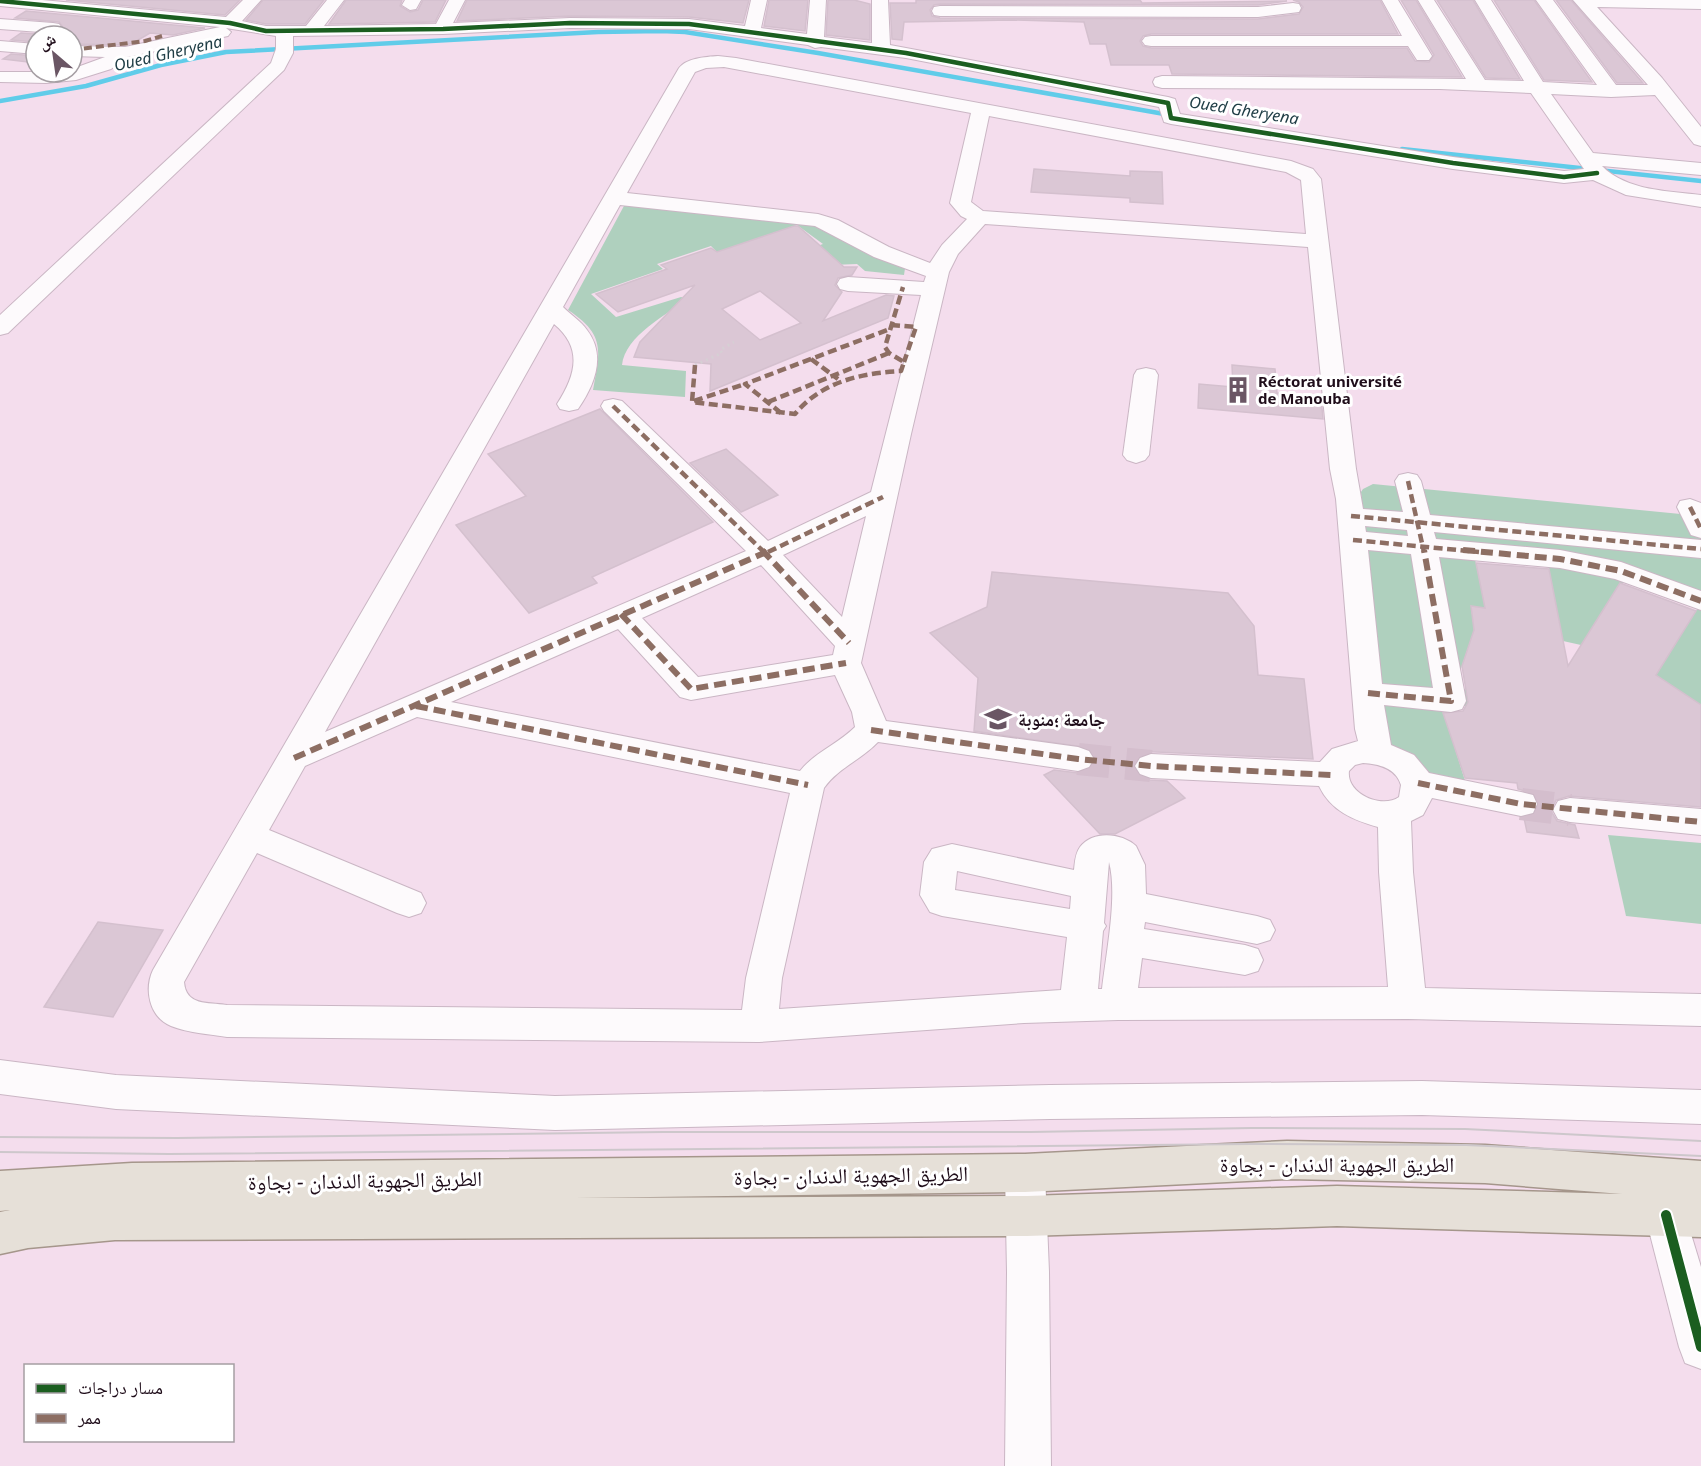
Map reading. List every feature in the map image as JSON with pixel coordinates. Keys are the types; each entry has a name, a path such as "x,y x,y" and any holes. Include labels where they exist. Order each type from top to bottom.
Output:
{"main road":[{"name":"الطريق الجهوية الدندان - بجاوة","path":"0,1191 132,1183 1025,1173 1287,1160 1485,1164 1701,1181"},
{"name":"الطريق الجهوية الدندان - بجاوة","path":"0,1233 28,1227 116,1220 1027,1216 1337,1206 1683,1216"}],"street":[{"path":"133,15 150,0"},
{"path":"166,18 186,0"},
{"path":"84,51 126,52 193,39 238,25 252,0"},
{"path":"311,31 336,0"},
{"path":"443,29 446,17 457,0"},
{"path":"752,32 759,0"},
{"path":"815,43 818,0"},
{"path":"880,0 881,51"},
{"path":"1390,0 1440,83"},
{"path":"1426,0 1479,84"},
{"path":"1483,0 1536,86 1592,166 1609,182 1624,188 1701,201"},
{"path":"1544,0 1611,91"},
{"path":"0,1 24,4 85,5 133,15 238,25 285,40 311,31 500,26 571,17 691,16 752,32 815,43 920,56 1169,111 1453,163 1564,177 1592,166 1701,169"},
{"path":"1582,1 1701,4"},
{"path":"1582,1 1658,86 1701,141"},
{"path":"939,5 938,25 1070,12 1146,16 1258,12 1289,3 1314,41"},
{"path":"0,22 24,4"},
{"path":"500,26 508,9"},
{"path":"1146,16 1314,41 1414,41"},
{"path":"1146,16 1169,111"},
{"path":"0,22 24,25"},
{"path":"88,31 193,39"},
{"path":"920,56 926,34"},
{"path":"0,328 278,66 283,57 285,40"},
{"path":"1357,41 1381,83"},
{"path":"0,46 24,48"},
{"path":"84,73 103,67 126,52"},
{"path":"1377,752 1371,729 1352,528 1311,178 1306,173 1291,167 736,63 695,64 688,68 616,198 166,981 167,999 181,1014 227,1021 759,1026 1118,1004 1408,1003 1701,1010"},
{"path":"0,77 24,76"},
{"path":"0,83 24,78"},
{"path":"1162,82 1440,83 1611,91 1651,91 1657,89 1658,86"},
{"path":"981,109 960,203 968,212 979,217 1317,241"},
{"path":"616,198 818,220 840,228 937,280"},
{"path":"871,730 867,708 854,686 847,653 941,262 947,252 971,230 979,217"},
{"path":"848,284 937,280"},
{"path":"551,308 579,336 584,351 585,368 575,396 569,404"},
{"path":"1136,455 1146,375"},
{"path":"613,406 765,553 847,653"},
{"path":"1368,693 1451,701 1421,535 1408,481"},
{"path":"294,758 765,553 883,497"},
{"path":"1352,528 1421,535 1701,549"},
{"path":"1421,535 1622,571 1701,601"},
{"path":"621,614 691,689 847,653"},
{"path":"416,706 808,785"},
{"path":"871,730 1078,759"},
{"path":"759,1026 764,978 808,785 822,765 857,744 871,730"},
{"path":"1357,752 1377,752 1404,764 1413,773 1418,783 1419,794 1415,803 1406,810 1394,814 1372,813 1340,796 1331,775 1340,758 1357,752"},
{"path":"1151,766 1331,775"},
{"path":"1418,783 1521,804"},
{"path":"1570,810 1701,822"},
{"path":"1394,814 1396,872 1408,1003"},
{"path":"249,836 409,903"},
{"path":"1078,1005 1088,926 1093,855 1102,848 1117,850 1124,855 1127,864 1129,905 1118,1004"},
{"path":"1088,926 942,902 938,895 940,862 944,858 952,857 1091,887"},
{"path":"1126,941 1251,945 1129,905"},
{"path":"0,1077 116,1092 555,1113 1038,1102 1422,1098 1701,1107"},
{"path":"1025,1173 1028,1466"},
{"path":"1683,1216 1701,1347"}],"path":[{"path":"695,365 722,353 720,350 734,342"}],"green space":[{"path":"625,204 822,223 906,262 904,275 865,271 857,264 754,268 823,244 797,225 717,252 711,246 657,264 663,269 591,294 616,317 681,297 689,299 639,335 625,354 622,365 686,371 685,397 593,390 597,345 589,328 568,310"},
{"path":"1373,484 1701,516 1701,705 1656,675 1699,606 1625,580 1581,645 1563,641 1548,564 1475,559 1483,598 1516,601 1517,611 1471,607 1474,630 1454,689 1527,692 1532,712 1441,704 1467,787 1428,778 1388,747 1361,492"},
{"path":"1608,835 1701,843 1701,924 1626,916"}],"building":[{"path":"66,0 240,0 225,15"},
{"path":"263,0 324,0 305,24 266,24 246,20"},
{"path":"346,0 402,0 400,6 410,12 418,10 423,0 446,0 435,22 329,24"},
{"path":"467,0 749,0 743,23 689,17 570,16 457,21"},
{"path":"769,0 808,0 805,31 764,26"},
{"path":"828,0 854,0 870,4 870,40 826,35"},
{"path":"916,0 1140,0 1142,3 1287,1 1258,5 940,4 934,5 930,10 932,16 940,18 1258,19 1299,14 1303,7 1299,2 1293,0 1380,0 1398,34 1151,34 1143,36 1140,41 1143,46 1151,48 1407,48 1415,61 1429,62 1434,55 1401,0 1416,0 1462,77 1172,74 1169,65 1111,65 1106,44 1090,44 1084,22 1012,20 904,22 902,40 892,39 890,3 916,3"},
{"path":"1437,0 1473,0 1520,79 1486,78"},
{"path":"1494,0 1534,0 1592,82 1544,80"},
{"path":"1556,0 1571,0 1643,83 1617,83"},
{"path":"26,11 205,28 173,35 150,33 125,45 84,44 84,24 60,24 15,18"},
{"path":"24,33 24,41 11,40"},
{"path":"11,54 24,55 24,62 3,59"},
{"path":"1034,169 1130,176 1130,171 1162,172 1163,204 1130,202 1130,198 1031,192"},
{"path":"798,226 844,267 857,267 852,275 838,278 835,285 842,292 823,321 886,295 894,296 888,318 710,391 711,364 634,357 640,342 695,285 618,312 596,294 667,269 661,265 711,248 717,252","holes":["760,291 801,323 760,340 722,309"]},
{"name":"Réctorat université de Manouba","path":"1232,365 1275,369 1277,393 1321,397 1323,419 1198,408 1199,384 1233,387"},
{"path":"600,409 713,522 592,577 597,583 529,613 456,525 526,496 488,454"},
{"path":"726,449 778,495 741,512 690,463"},
{"path":"1476,563 1549,569 1568,666 1620,583 1696,611 1656,675 1701,705 1701,807 1569,796 1556,800 1551,811 1557,821 1575,825 1579,838 1527,832 1524,818 1535,814 1539,805 1535,794 1518,789 1517,783 1465,778 1443,713 1463,711 1468,702 1462,666 1474,630 1471,606 1485,608"},
{"path":"992,572 1228,593 1254,626 1258,675 1304,679 1313,759 1135,751 1140,756 1133,765 1138,775 1150,780 1167,781 1185,798 1115,834 1100,834 1044,775 1054,770 1078,773 1090,769 1096,760 1092,752 1097,749 974,731 978,678 930,633 987,607"},
{"path":"98,922 163,930 113,1017 44,1007"}],"waterway":[{"name":"Oued Gheryena","path":"0,101 86,86 161,65 226,52 598,32 661,31 685,32 818,53 1170,115"},
{"name":"Oued Gheryena","path":"1402,149 1701,181"}],"tunnel":[{"path":"1078,759 1151,766"},
{"path":"1521,804 1570,810"}],"tram line":[{"path":"0,1137 177,1138 663,1132 1031,1132 1251,1128 1465,1129 1701,1141"},
{"path":"0,1152 169,1154 1251,1144 1466,1145 1701,1156"}],"marked path":[{"path":"84,49 145,41 162,36"},
{"path":"695,365 692,402 795,414 815,395 842,381 872,374 901,371 904,362 889,353 885,347 903,287"},
{"path":"891,325 916,327 904,362"},
{"path":"781,413 745,384 890,329"},
{"path":"768,402 889,353"},
{"path":"811,359 838,379"},
{"path":"694,401 745,384"},
{"path":"613,406 765,553 849,643"},
{"path":"1368,693 1451,701 1419,523 1408,481"},
{"path":"294,758 765,553 883,497"},
{"path":"1690,507 1701,529"},
{"path":"1351,516 1701,549"},
{"path":"1353,540 1560,559 1621,571 1701,601"},
{"path":"621,614 691,689 846,663"},
{"path":"416,706 808,785"},
{"path":"871,730 1078,759 1151,766 1331,775"},
{"path":"1418,783 1521,804 1701,822"}],"cycle path":[{"path":"0,1 230,23 266,31 443,29 570,23 689,24 906,53 1168,103 1171,118 1453,163 1564,177 1597,173"},
{"path":"1666,1215 1701,1347"}],"place":[{"name":"Réctorat université de Manouba","path":"1238,390"},
{"name":"جامعة ؛منوبة","path":"998,719"}]}
